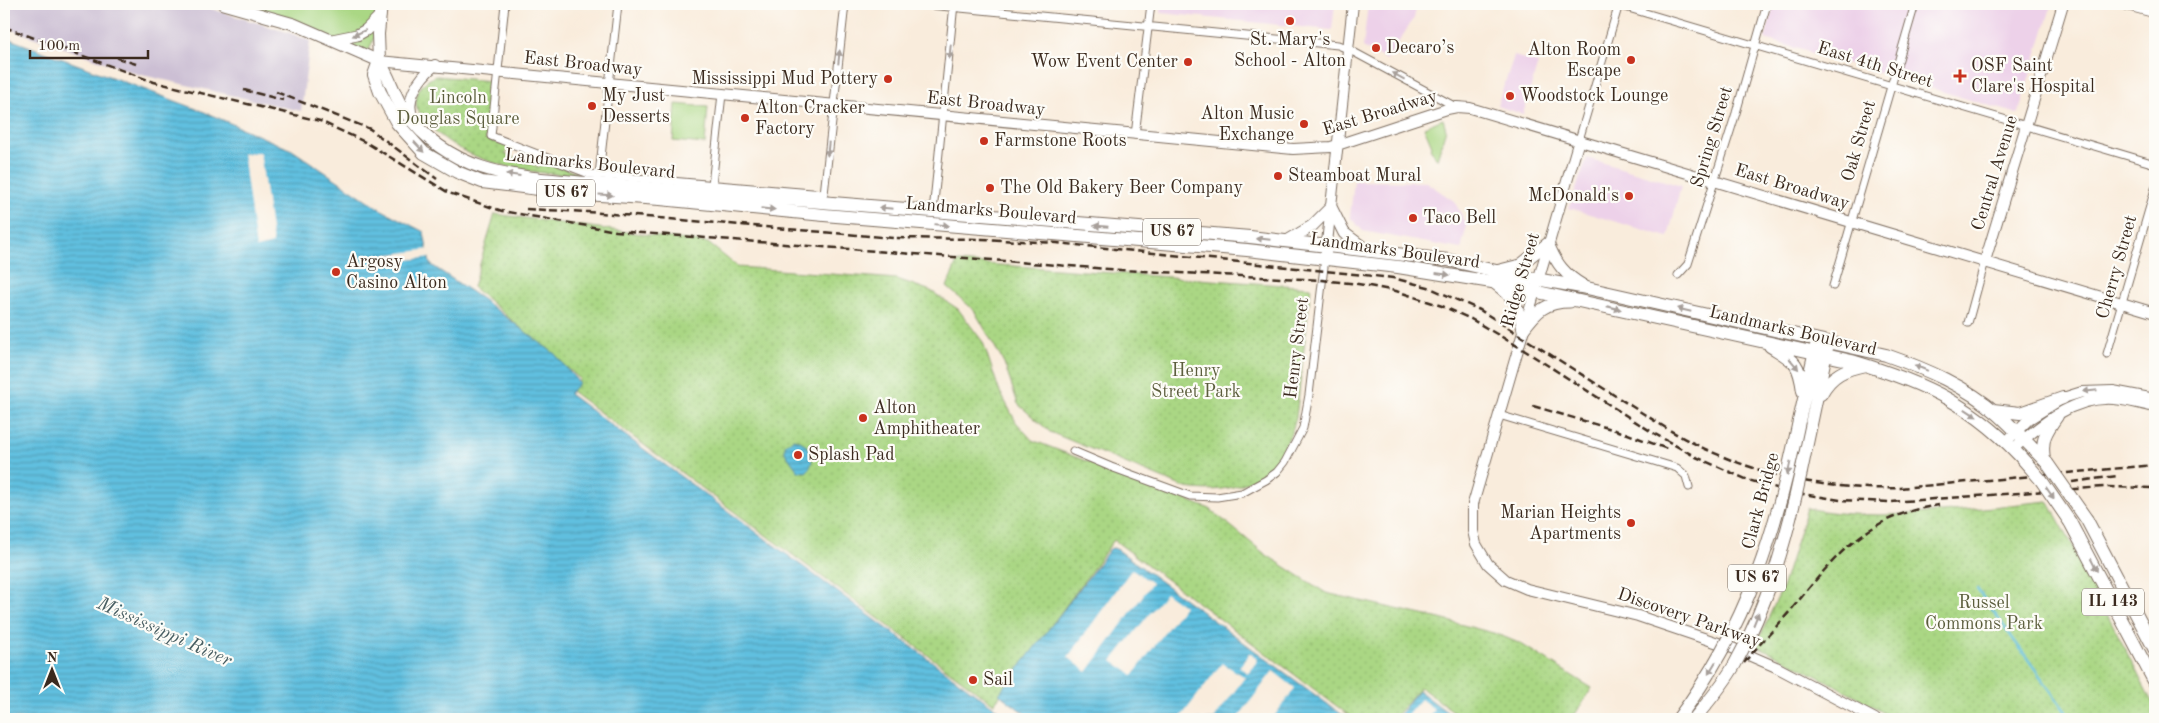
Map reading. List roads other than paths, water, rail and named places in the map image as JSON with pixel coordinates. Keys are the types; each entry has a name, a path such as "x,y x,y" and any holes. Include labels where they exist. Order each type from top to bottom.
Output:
{"highway":[{"name":"US 67","path":"379,61 378,34 380,10"},
{"name":"Landmarks Boulevard","path":"379,61 388,74 400,105 426,135 454,156 481,168 514,176 1287,241 1448,260 1535,292 1584,301 1866,365 1913,381 1950,399 1983,421 2010,445"},
{"name":"Landmarks Boulevard","path":"379,61 374,75 380,92 397,123 424,153 457,172 482,182 570,193 1247,250 1538,279 1587,288 1886,355 1910,363 1948,380 1992,409 2020,436"},
{"path":"1811,400 1823,340"},
{"name":"US 67","path":"1764,342 1794,362 1801,372 1811,400"},
{"path":"1811,400 1836,375 1850,368 1866,365"},
{"path":"1992,409 2020,413 2063,398"},
{"name":"Clark Bridge","path":"1678,719 1695,696 1738,623 1757,578 1781,504 1799,420 1811,400"},
{"name":"Clark Bridge","path":"1694,719 1735,664 1772,578 1794,504 1812,424 1811,400"},
{"path":"2045,462 2042,445 2044,434 2057,416"},
{"name":"IL 143","path":"2020,436 2045,462 2088,520 2155,650"},
{"name":"IL 143","path":"2010,445 2041,480 2070,522 2155,683"}],"main road":[{"path":"223,4 269,16 332,40 379,61"},
{"path":"332,40 357,35 366,30 380,10"},
{"path":"1287,241 1312,226 1331,207 1344,233 1368,251"},
{"path":"1523,330 1519,310 1512,296 1494,276 1520,264 1548,243 1558,265 1564,273 1587,288"},
{"path":"1523,330 1540,309 1555,302 1584,301"}],"street":[{"path":"505,4 491,136 581,172 824,194 845,4"},
{"path":"599,175 618,4"},
{"path":"919,4 1326,43 1348,49 1457,107"},
{"path":"1135,135 1152,4"},
{"name":"Henry Street","path":"1073,451 1110,467 1190,496 1228,496 1242,493 1266,480 1277,472 1285,462 1303,428 1309,395 1353,4"},
{"name":"East 4th Street","path":"1618,4 2155,164"},
{"name":"Ridge Street","path":"1488,564 1476,544 1472,516 1477,488 1618,4"},
{"name":"Spring Street","path":"1678,275 1688,264 1767,4"},
{"name":"Oak Street","path":"1833,286 1914,4"},
{"name":"Central Avenue","path":"1968,323 2063,4"},
{"path":"2118,4 2155,14"},
{"path":"933,212 954,6"},
{"name":"East Broadway","path":"379,61 1135,135 1315,150 1337,146 1457,107 1490,114 1579,140 2155,313"},
{"path":"416,124 412,118 412,94 421,79 435,65"},
{"path":"712,185 722,94"},
{"name":"Cherry Street","path":"2107,354 2155,188"},
{"path":"2020,436 2029,419 2063,398 2082,392 2096,390 2113,391 2155,399"},
{"path":"2010,445 2020,436 2072,406 2097,400 2113,399 2155,407"},
{"path":"1499,416 1677,468 1686,476 1689,487"},
{"name":"Discovery Parkway","path":"1488,564 1506,580 1521,587 1638,616 1744,652 1875,719"}],"water":[{"name":"Mississippi River","path":"4,37 202,111 292,150 380,209 424,232 430,264 482,299 555,354 579,383 569,394 1010,719 4,719"},
{"name":"Splash Pad","path":"793,439 803,443 812,457 810,467 806,472 798,471 785,453 785,445"},
{"path":"1113,548 1348,719 1032,719 999,694 1110,549"},
{"path":"1418,690 1456,719 1396,719"}],"waterway":[{"path":"1977,589 2071,719"}],"railway":[{"path":"4,27 154,82 320,121 367,143 449,193 502,211 616,231 1121,270 1322,280 1396,291 1442,306 1471,319 1519,347 1655,434 1696,457 1748,480 1791,492 1840,500 1891,502 2104,487 2155,488"},
{"path":"117,58 139,65"},
{"path":"244,90 283,100"},
{"path":"276,92 370,129 437,179"},
{"path":"526,209 588,212 893,238 982,239 1057,243 1393,278 1428,287 1480,310 1666,428 1693,443 1750,467 1808,482 1838,486 1900,488 2155,465"},
{"path":"1533,406 1625,433 1670,450"},
{"path":"2072,482 2117,476"},
{"path":"1744,663 1822,573 1853,542 1871,529 1890,519 1913,510 1939,505"}],"place":[{"name":"St. Mary's School - Alton","path":"1290,21"},
{"name":"Decaro’s","path":"1376,48"},
{"name":"Alton Room Escape","path":"1631,60"},
{"name":"Wow Event Center","path":"1188,62"},
{"name":"OSF Saint Clare's Hospital","path":"1960,76"},
{"name":"Mississippi Mud Pottery","path":"888,79"},
{"name":"Woodstock Lounge","path":"1510,96"},
{"name":"My Just Desserts","path":"592,106"},
{"name":"Alton Cracker Factory","path":"745,118"},
{"name":"Alton Music Exchange","path":"1304,124"},
{"name":"Farmstone Roots","path":"984,141"},
{"name":"Steamboat Mural","path":"1278,176"},
{"name":"The Old Bakery Beer Company","path":"990,188"},
{"name":"McDonald's","path":"1629,196"},
{"name":"Taco Bell","path":"1413,218"},
{"name":"Argosy Casino Alton","path":"336,272"},
{"name":"Alton Amphitheater","path":"863,418"},
{"name":"Splash Pad","path":"798,455"},
{"name":"Marian Heights Apartments","path":"1631,523"},
{"name":"Sail","path":"973,680"}],"park label":[{"name":"Lincoln Douglas Square","path":"458,108"},
{"name":"Henry Street Park","path":"1196,381"},
{"name":"Russel Commons Park","path":"1984,613"}]}
